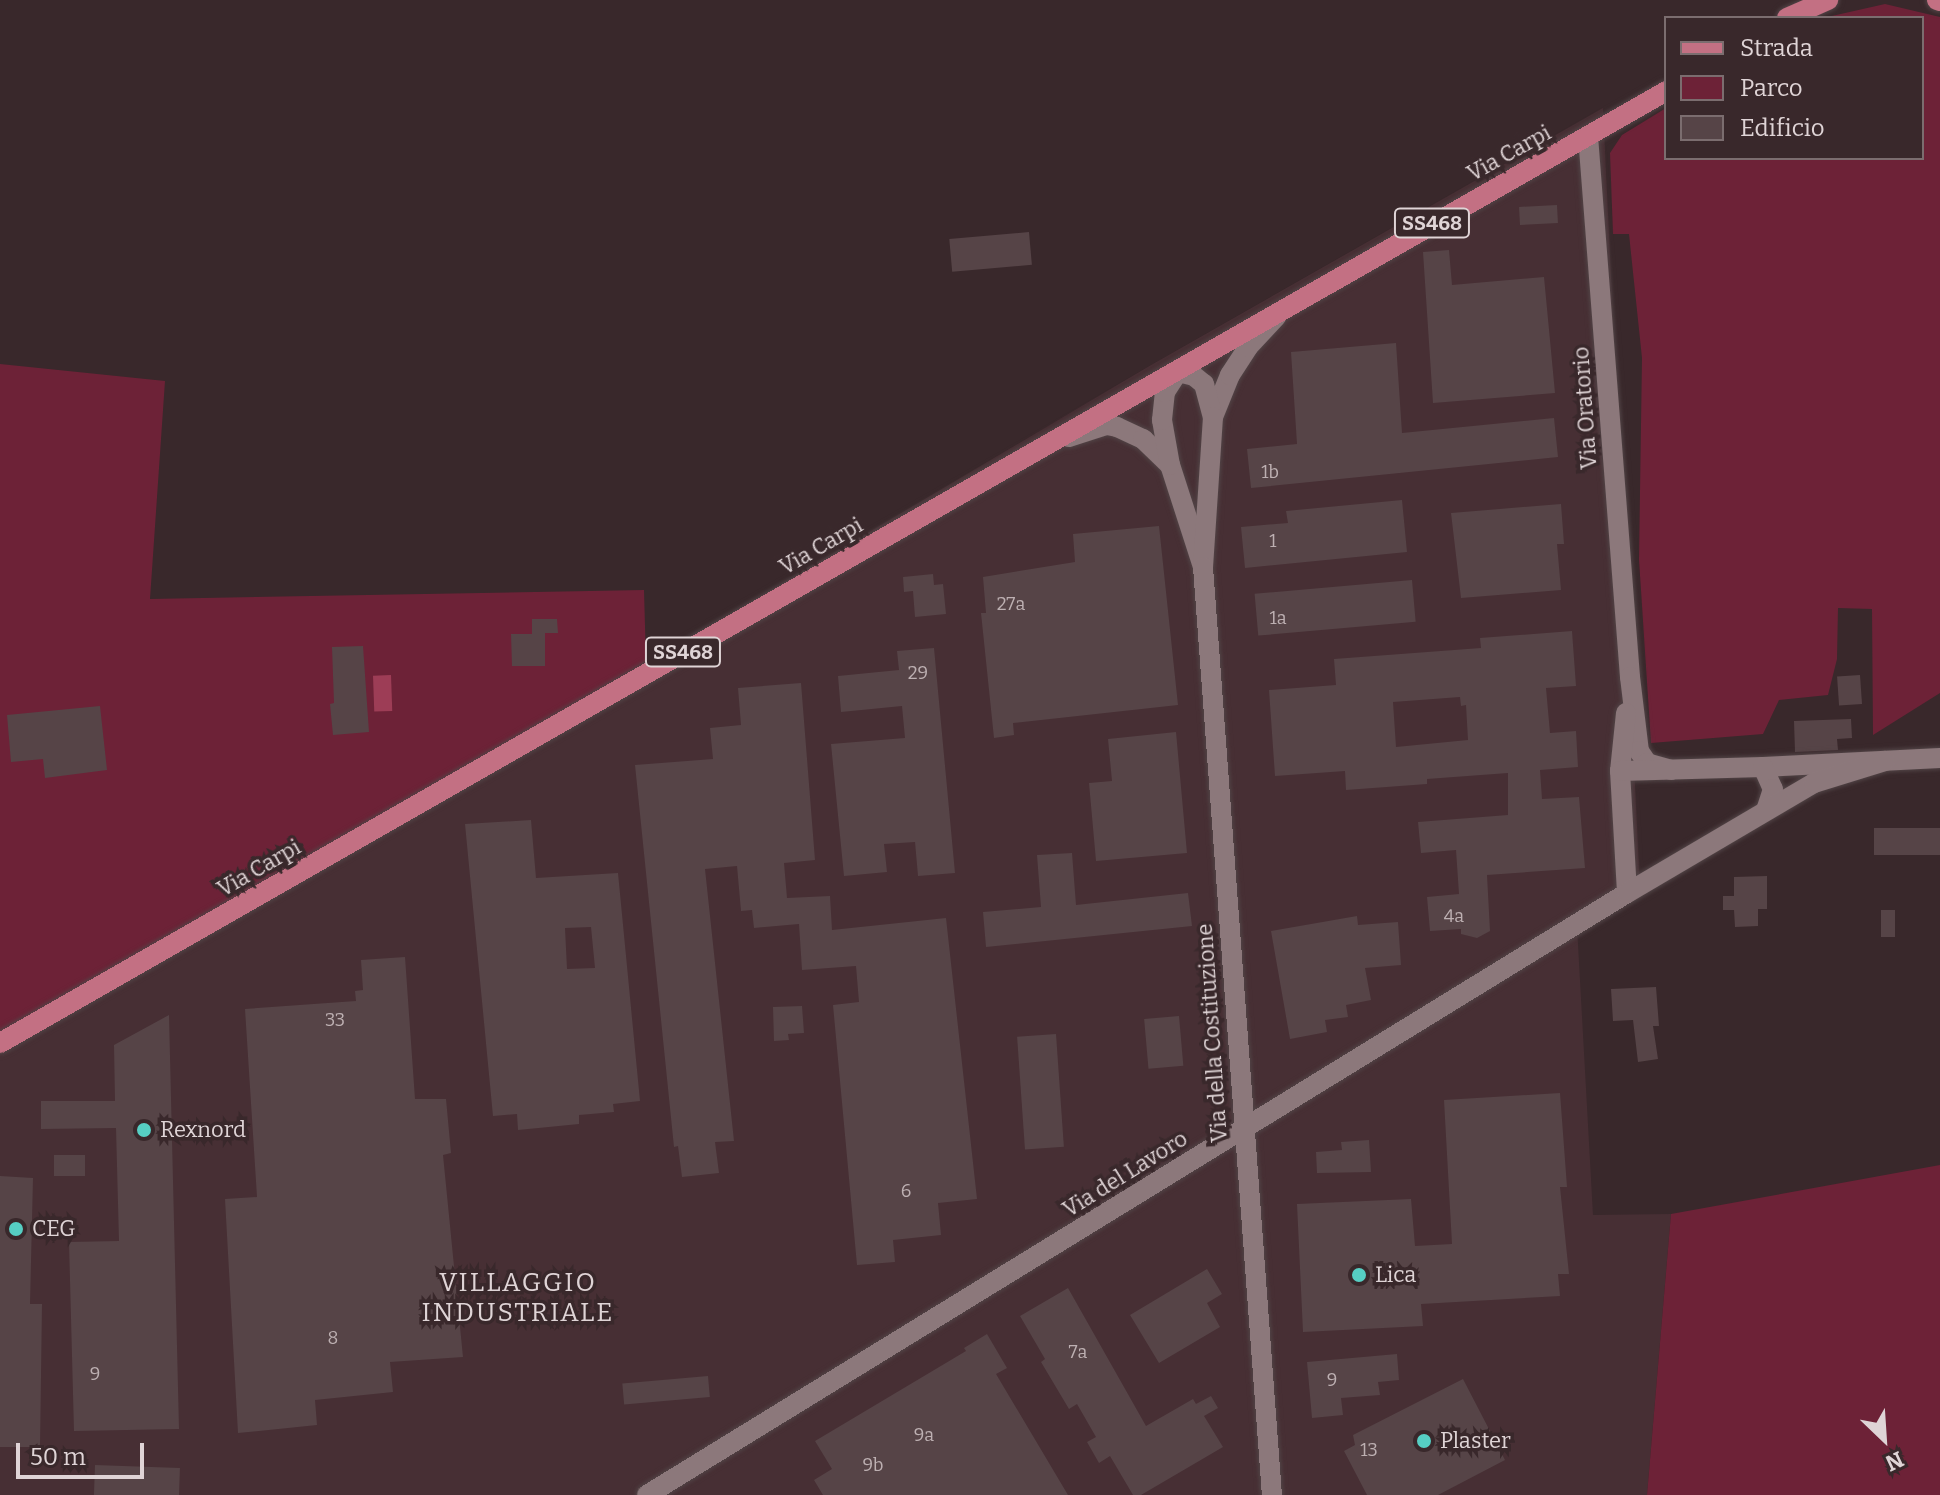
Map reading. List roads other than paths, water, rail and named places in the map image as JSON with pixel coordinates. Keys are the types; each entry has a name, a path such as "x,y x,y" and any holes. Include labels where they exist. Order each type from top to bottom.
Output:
{"main road":[{"path":"1790,16 1808,0"},
{"path":"1790,16 1828,0"},
{"name":"Via Carpi","path":"0,1043 1664,92"}],"street":[{"name":"Via Oratorio","path":"1588,136 1630,677 1639,751 1647,763 1671,770"},
{"name":"Via della Costituzione","path":"1213,417 1242,356 1279,314"},
{"name":"Via della Costituzione","path":"1203,567 1170,465 1162,405 1178,372 1194,376 1204,384 1213,417 1203,567 1272,1495"},
{"name":"Via della Costituzione","path":"1048,444 1107,425 1143,439 1170,465"},
{"name":"Via Oratorio","path":"1627,893 1620,771 1630,677"},
{"path":"1620,771 1825,767 1940,758"},
{"path":"1627,893 1823,779 1885,761"},
{"path":"1763,767 1773,789 1766,811"},
{"name":"Via del Lavoro","path":"647,1495 1627,893"}],"place":[{"name":"Rexnord","path":"144,1130"},
{"name":"CEG","path":"16,1229"},
{"name":"Lica","path":"1359,1275"},
{"name":"Plaster","path":"1424,1441"}],"district":[{"name":"VILLAGGIO INDUSTRIALE","path":"518,1298"}]}
